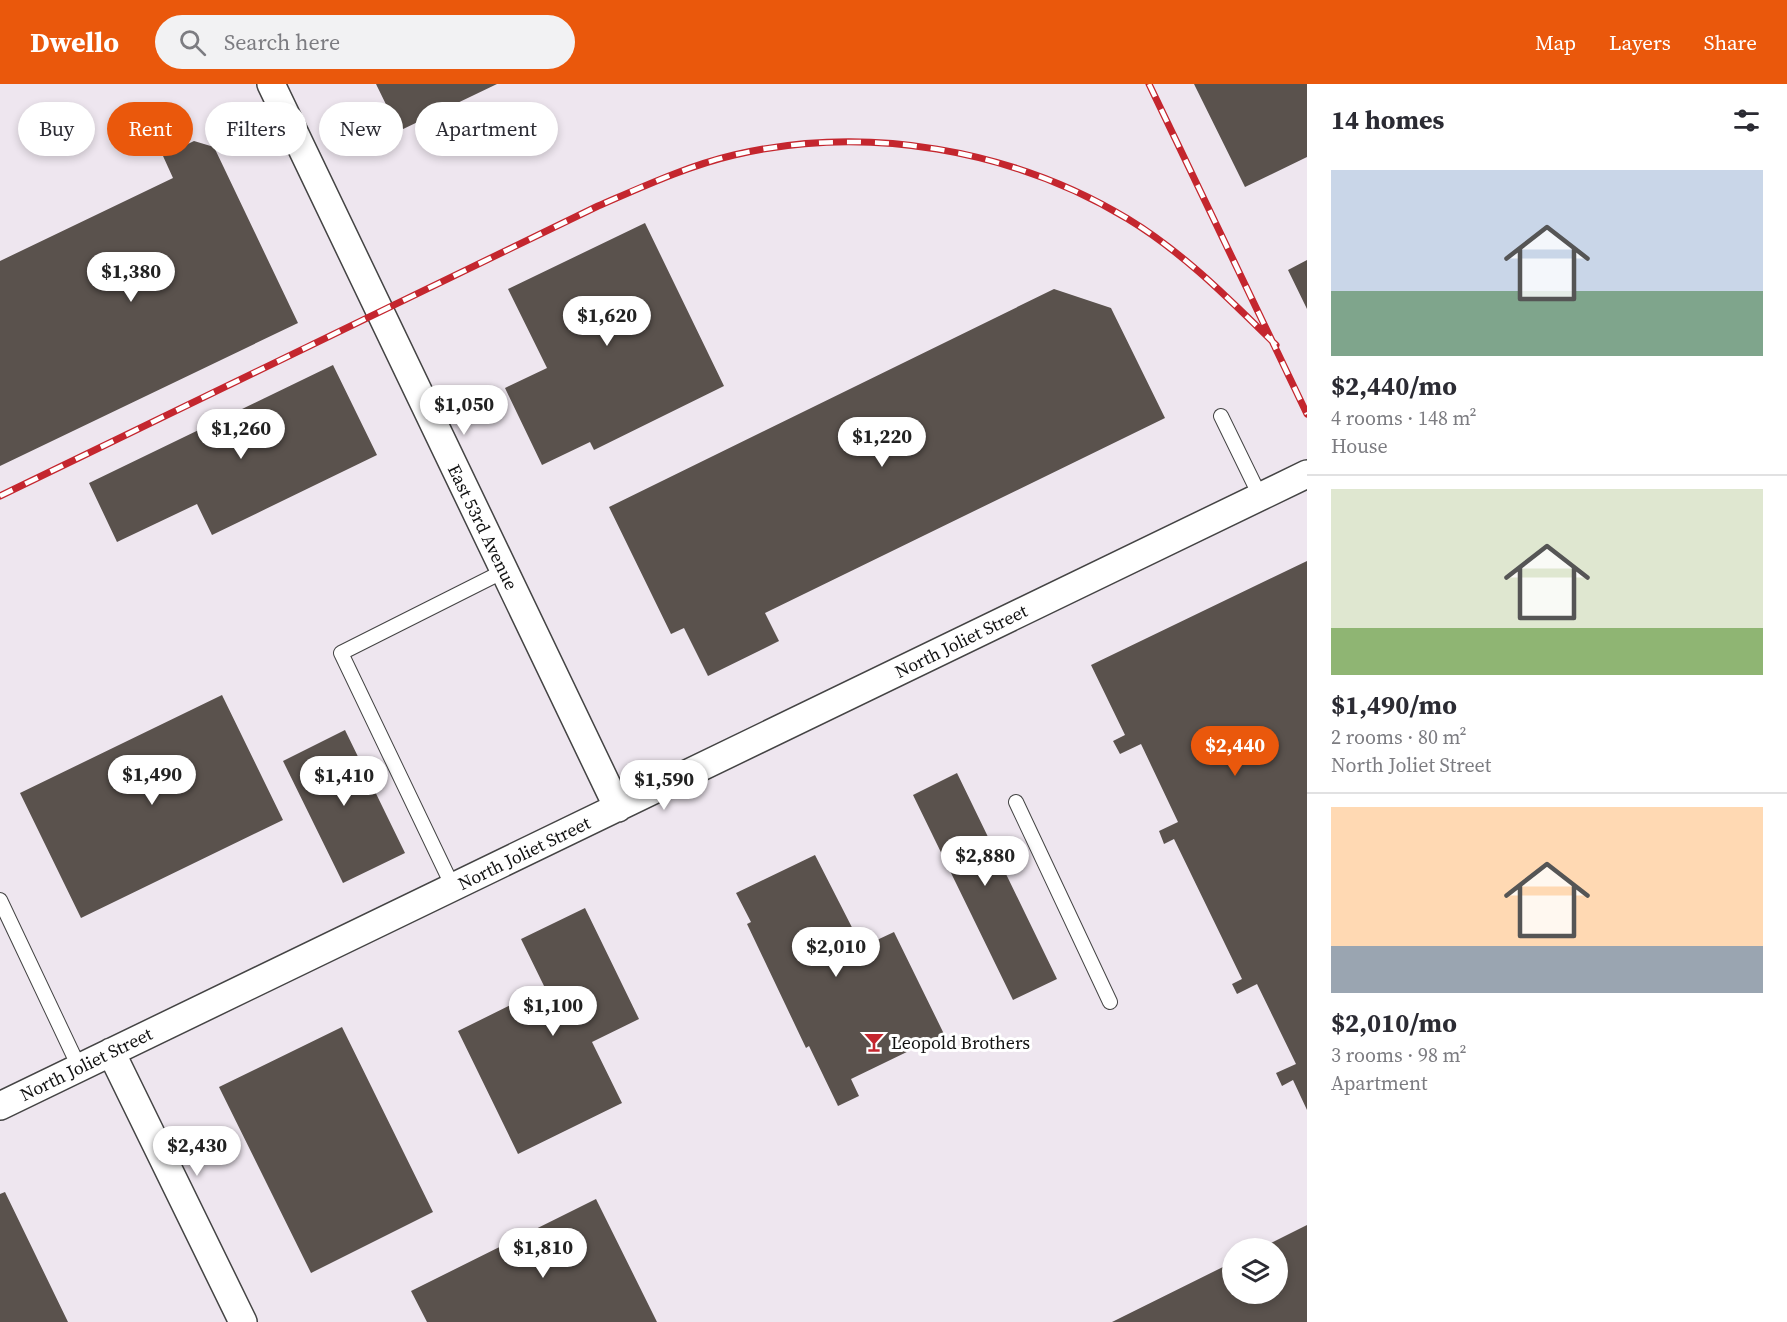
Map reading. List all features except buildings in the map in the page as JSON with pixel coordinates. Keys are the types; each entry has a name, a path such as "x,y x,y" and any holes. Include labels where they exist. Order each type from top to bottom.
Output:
{"street":[{"name":"East 53rd Avenue","path":"271,84 618,808"},
{"name":"North Joliet Street","path":"0,1106 1307,474"},
{"path":"111,1052 243,1322"}],"lane":[{"path":"1221,416 1260,496"},
{"path":"453,887 340,653 504,571"},
{"path":"1016,802 1110,1002"},
{"path":"0,900 79,1067"}],"shaded area":[{"path":"0,84 1307,84 1307,1322 0,1322"}],"railway":[{"path":"1149,84 1307,414"},
{"path":"0,496 598,206 699,165 734,155 784,146 835,142 886,143 937,149 987,160 1036,175 1083,195 1149,232 1206,278 1276,345"}],"place":[{"name":"Leopold Brothers","path":"874,1042"}]}
